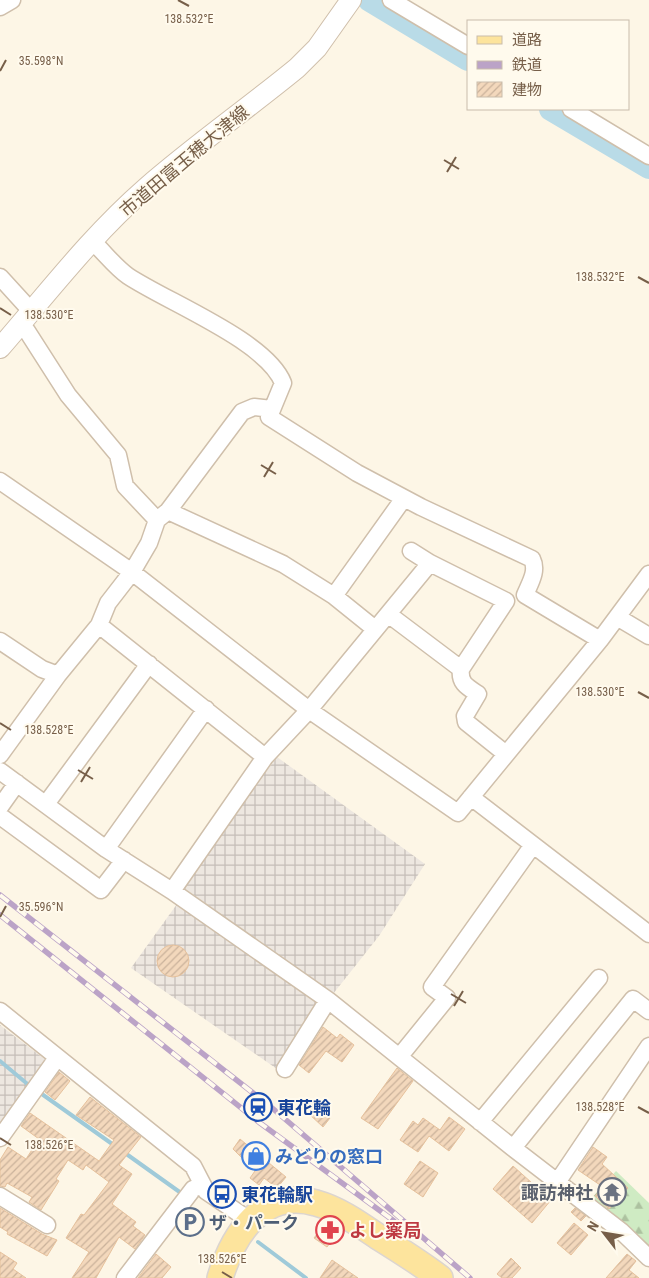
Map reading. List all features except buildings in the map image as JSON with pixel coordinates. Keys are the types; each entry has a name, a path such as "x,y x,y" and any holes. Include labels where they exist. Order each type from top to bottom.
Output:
{"main road":[{"path":"220,1278 238,1234 248,1220 272,1205 295,1200 316,1202 343,1214 440,1278"}],"street":[{"path":"0,7 12,0"},
{"name":"市道田富玉穂大津線","path":"0,348 92,241 146,188 297,68 317,48 351,0"},
{"path":"391,0 467,45"},
{"path":"573,110 649,156"},
{"path":"92,241 127,275 223,330 268,360 279,371 283,383 269,417 357,474 532,559 535,565 534,573 525,595 600,640"},
{"path":"0,277 26,318 27,331 68,394 118,455 124,486 163,515 283,564 334,596 375,629"},
{"path":"0,755 58,675 100,625 108,603 132,572 163,515 242,412 254,407 272,410"},
{"path":"0,481 132,572 309,710 458,813 600,640 649,574"},
{"path":"334,596 404,498"},
{"path":"411,551 430,563 506,601 461,669 460,677 463,684 478,694 465,716 466,722 506,754"},
{"path":"172,891 265,756 309,710 430,563"},
{"path":"388,614 461,669"},
{"path":"617,617 649,636"},
{"path":"100,625 265,756"},
{"path":"0,641 42,669 58,675"},
{"path":"46,804 149,664"},
{"path":"106,849 206,709"},
{"path":"0,771 106,849 172,891 328,1000 480,1122 621,1231 649,1258"},
{"path":"0,807 17,783"},
{"path":"471,797 649,934"},
{"path":"0,816 100,890 124,860"},
{"path":"400,1056 447,998 432,987 533,845"},
{"path":"480,1122 598,978"},
{"path":"513,1148 633,999 649,1011"},
{"path":"285,1069 328,1000"},
{"path":"0,1011 192,1166 206,1191 248,1220"},
{"path":"558,1182 649,1046"},
{"path":"0,1138 57,1058"},
{"path":"125,1278 192,1189 202,1184"},
{"path":"0,1196 47,1225"}],"shaded area":[{"path":"277,757 425,864 379,936 333,994 180,885"},
{"path":"177,904 321,1001 277,1069 131,968"},
{"path":"0,1025 47,1061 0,1126"}],"green space":[{"path":"616,1171 649,1203 649,1251 590,1200"}],"waterway":[{"path":"370,0 467,58"},
{"path":"553,110 649,167"},
{"path":"0,1061 31,1087"},
{"path":"39,1092 115,1146"},
{"path":"125,1153 181,1193"},
{"path":"258,1242 306,1278"}],"railway":[{"path":"0,895 271,1107 470,1278"},
{"path":"0,915 260,1123 394,1221"}],"place":[{"name":"東花輪","path":"258,1107"},
{"name":"みどりの窓口","path":"256,1156"},
{"name":"諏訪神社","path":"612,1192"},
{"name":"東花輪駅","path":"222,1194"},
{"name":"ザ・パーク","path":"190,1222"},
{"name":"よし薬局","path":"330,1230"}]}
